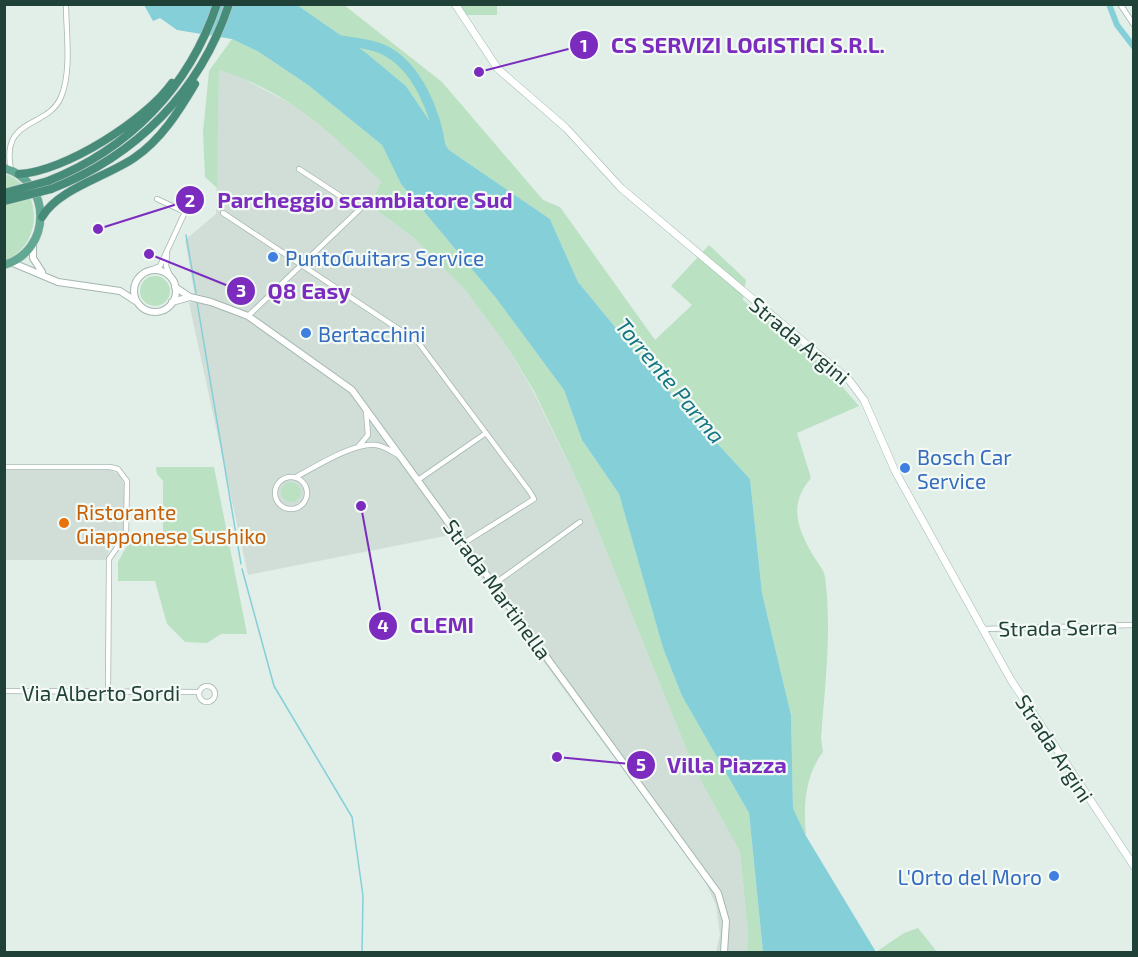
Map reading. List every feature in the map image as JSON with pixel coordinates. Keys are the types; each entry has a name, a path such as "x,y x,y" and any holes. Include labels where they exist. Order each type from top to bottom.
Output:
{"highway":[{"path":"4,193 50,185 86,165 131,133 171,93 203,39 217,4"},
{"path":"42,217 52,203 143,151 184,104 204,68 229,4"},
{"path":"12,171 39,172 77,157 102,142 130,123 170,88 198,48"},
{"path":"4,201 98,167 139,139 180,96 207,57"}],"main road":[{"name":"Strada Argini","path":"455,4 498,69 562,124 621,188 849,380 864,400 895,471 982,629 1045,735 1134,866"},
{"path":"9,264 33,245 42,217 36,193 12,171"}],"street":[{"path":"12,171 5,157 5,146 10,134 20,126 53,109 60,101 66,85 66,4"},
{"path":"1120,4 1134,25"},
{"path":"248,316 360,208 299,169"},
{"path":"120,291 135,285 141,275 160,266 185,212 157,199"},
{"path":"223,213 418,342 534,499 464,543"},
{"path":"33,245 33,258 45,275"},
{"path":"167,252 166,266 175,287 172,302"},
{"path":"9,264 73,285 120,291 154,311 161,310 172,302 190,297"},
{"path":"150,270 162,271 171,278"},
{"path":"135,285 137,302"},
{"name":"Strada Martinella","path":"175,287 190,297 248,316 352,390 718,893 726,921 724,952"},
{"path":"366,407 368,435"},
{"path":"356,448 368,435 384,432"},
{"path":"375,444 384,432"},
{"path":"418,480 486,433"},
{"path":"308,471 307,496 302,505 290,509 280,505 274,494 277,484 285,477 296,477 308,471 356,448 375,444 401,456"},
{"path":"5,467 110,467 124,474 127,481 126,535 110,554 109,559 108,692"},
{"path":"296,477 306,485"},
{"path":"494,584 580,522"},
{"name":"Strada Serra","path":"982,629 1134,625"},
{"name":"Via Alberto Sordi","path":"4,692 198,692"}],"shaded area":[{"path":"219,70 240,77 301,109 328,129 381,182 370,205 414,238 466,291 506,345 533,391 582,491 694,768 740,852 748,933 747,952 716,952 720,935 716,905 704,879 450,535 248,575 189,303 196,302 185,240 216,214"},
{"path":"5,470 109,470 119,474 124,483 124,529 120,540 109,551 106,560 5,560"}],"green space":[{"path":"297,5 344,5 442,82 543,200 560,207 655,340 692,305 671,286 709,245 746,280 743,300 826,368 859,406 797,433 811,478 799,498 798,517 803,536 824,574 828,617 821,738 823,752 809,781 805,814 806,836 793,808 791,715 762,593 750,479 658,379 578,282 550,219 449,150 406,86 365,52"},
{"path":"459,5 497,5 497,15 466,15"},
{"path":"232,39 259,52 308,85 382,145 401,184 496,298 564,390 582,440 619,494 663,648 682,696 749,813 763,952 747,952 748,933 740,852 694,768 582,491 534,391 506,345 466,291 414,238 370,205 381,182 362,163 308,115 268,90 219,70 217,188 205,177 203,132 209,71"},
{"path":"5,174 18,181 27,191 34,217 27,242 18,253 5,260"},
{"path":"155,276 166,280 170,291 166,302 155,306 144,302 140,291 144,280"},
{"path":"156,467 214,467 247,634 221,634 207,643 185,642 167,624 155,581 118,581 118,562 129,542 161,543 163,537 163,481 157,474"},
{"path":"287,482 295,482 301,488 301,496 295,502 287,502 281,496 281,488"},
{"path":"918,928 937,952 876,952 904,933"}],"water":[{"path":"144,5 297,5 365,52 406,86 449,150 550,219 578,282 658,379 750,479 762,593 791,715 793,808 806,836 876,952 763,952 749,813 682,696 663,648 619,494 582,440 564,390 496,298 401,184 382,145 308,85 259,52 232,39 177,30 160,18 153,21"}],"waterway":[{"path":"1109,4 1117,25 1134,47"},
{"name":"Torrente Parma","path":"337,40 382,49 395,56 406,66 430,106 441,149"},
{"path":"186,235 196,293"},
{"path":"197,302 241,564"},
{"path":"242,569 274,686 352,817 363,896 362,952"}],"place":[{"name":"CS SERVIZI LOGISTICI S.R.L.","path":"479,72"},
{"name":"Parcheggio scambiatore Sud","path":"98,229"},
{"name":"Q8 Easy","path":"149,254"},
{"name":"PuntoGuitars Service","path":"273,257"},
{"name":"Bertacchini","path":"306,333"},
{"name":"Bosch Car Service","path":"905,468"},
{"name":"CLEMI","path":"361,506"},
{"name":"Ristorante Giapponese Sushiko","path":"64,523"},
{"name":"Villa Piazza","path":"557,757"},
{"name":"L'Orto del Moro","path":"1054,876"}]}
